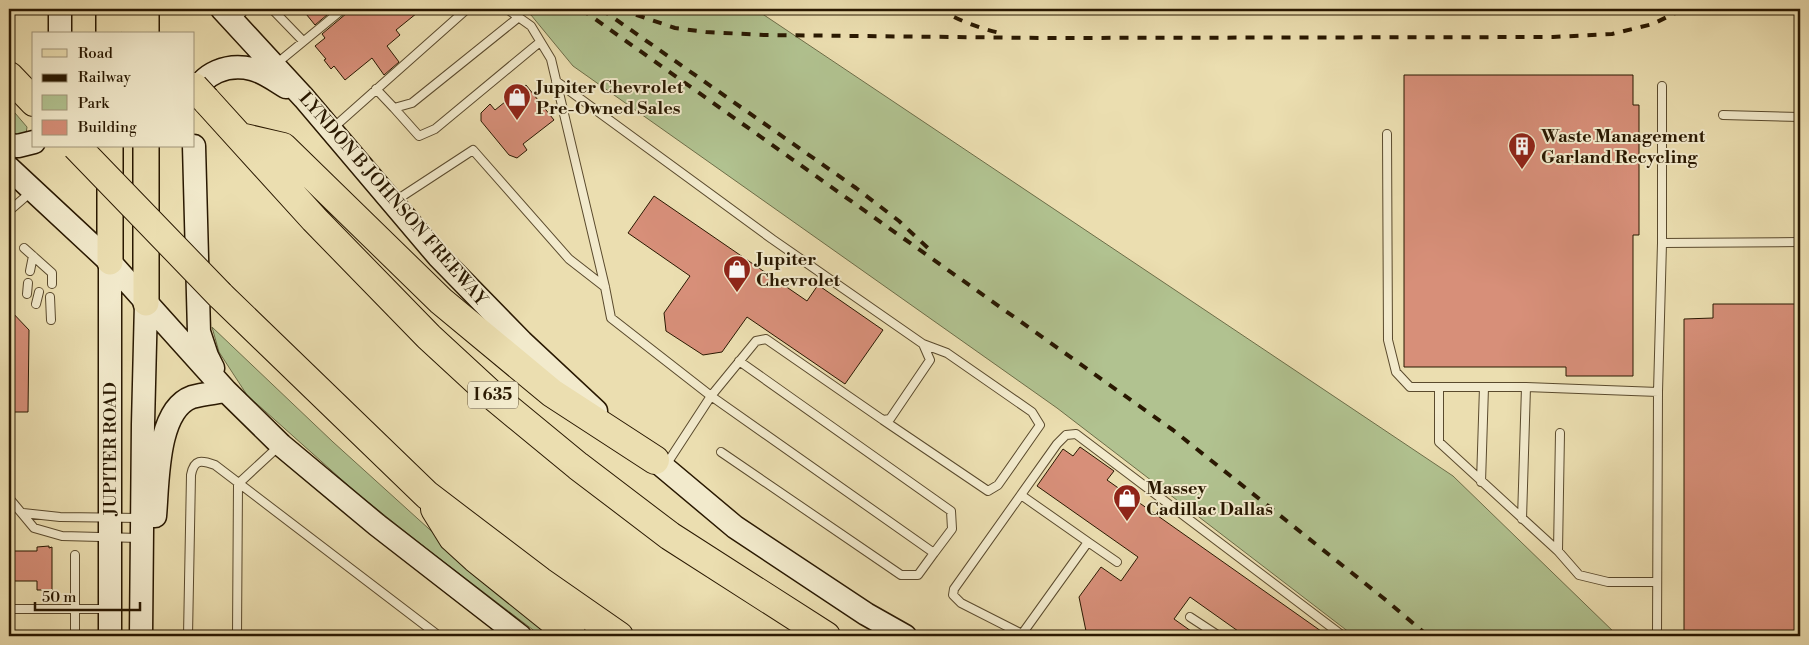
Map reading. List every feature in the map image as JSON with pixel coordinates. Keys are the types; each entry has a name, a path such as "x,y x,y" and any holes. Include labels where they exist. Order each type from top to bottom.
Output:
{"highway":[{"path":"119,9 143,32"},
{"path":"9,76 32,100"},
{"name":"I 635","path":"198,95 240,137 314,219 429,336 493,396 578,466 670,536 826,636"},
{"path":"240,137 283,147 448,307 552,394 660,464"},
{"path":"78,148 220,295 426,495 619,636"},
{"path":"426,495 452,538 572,636"}],"main road":[{"path":"60,9 60,32"},
{"path":"109,9 109,32"},
{"path":"145,32 146,9"},
{"name":"LYNDON B JOHNSON FREEWAY","path":"234,13 274,65 438,256 522,342 599,415 735,527 859,609 905,636"},
{"path":"198,95 198,86 215,71 233,67 252,69 275,80 304,98"},
{"path":"9,145 18,146 32,142"},
{"path":"110,148 110,262"},
{"path":"146,148 146,303"},
{"path":"194,148 199,332 207,356 226,391"},
{"path":"9,168 110,262 226,391 281,445 377,525 518,636"},
{"name":"JUPITER ROAD","path":"110,262 110,636"},
{"name":"JUPITER ROAD","path":"141,636 146,303"},
{"path":"142,583 152,549 161,452 164,433 169,419 178,406 191,397 226,391"}],"lane":[{"path":"272,9 303,41"},
{"path":"274,65 343,9"},
{"path":"331,130 467,9"},
{"path":"507,9 531,26 550,59 606,287 611,318 711,396 934,553"},
{"path":"394,108 412,103 519,17"},
{"path":"376,89 419,136 435,129 540,42"},
{"path":"556,81 772,239 923,344 947,353 1032,412 1040,425 998,485 988,491 766,339 756,341 711,396 660,464"},
{"path":"1657,636 1662,86"},
{"path":"1723,115 1800,117"},
{"path":"1387,134 1388,340 1396,372 1410,387 1526,387 1658,392"},
{"path":"393,202 473,150 570,259 606,287"},
{"path":"9,211 32,190"},
{"path":"1662,244 1800,242"},
{"path":"24,248 52,273 52,284"},
{"path":"30,271 33,256"},
{"path":"42,274 43,265"},
{"path":"26,294 28,283"},
{"path":"36,304 38,292"},
{"path":"50,297 51,320"},
{"path":"883,420 890,419 930,360 923,344"},
{"path":"721,452 901,575 918,575 952,529 951,511 739,362"},
{"path":"1439,387 1439,442 1558,551 1579,575 1608,582 1656,582"},
{"path":"1481,482 1484,387"},
{"path":"1522,519 1526,387"},
{"path":"1558,551 1560,433"},
{"path":"1088,542 1024,635 961,603 953,596 954,589 1057,444 1066,435 1076,434 1343,636"},
{"path":"237,636 238,484 281,445"},
{"path":"188,636 191,475 193,466 198,462 215,465 439,636"},
{"path":"1021,495 1117,562"},
{"path":"9,498 34,528 62,536 110,528 142,528"},
{"path":"23,513 60,517 110,528 142,528"},
{"path":"75,555 75,636"},
{"path":"9,609 110,609"},
{"path":"1190,617 1219,636"}],"green space":[{"path":"522,9 755,9 1453,476 1618,636 1354,636 1057,408 573,66 531,15"},
{"path":"9,106 27,127 26,134 9,135"},
{"path":"212,327 333,442 523,614 551,636 541,636 359,495 247,395 219,352"}],"building":[{"path":"302,9 334,9 315,25"},
{"path":"349,9 422,9 396,30 400,35 387,46 399,62 384,75 372,58 345,80 334,66 331,69 324,60 326,59 315,46 325,38 322,34 347,13"},
{"name":"Waste Management Garland Recycling","path":"1404,75 1633,75 1633,105 1639,105 1639,235 1633,235 1633,376 1566,376 1566,367 1404,367"},
{"name":"Jupiter Chevrolet Pre-Owned Sales","path":"526,85 554,120 523,144 527,150 517,158 509,155 481,121 481,113 490,104 495,110"},
{"name":"Jupiter Chevrolet","path":"654,196 807,301 818,285 883,330 845,384 747,317 722,352 703,355 666,331 664,313 690,276 628,233"},
{"path":"1713,304 1800,304 1800,636 1684,636 1684,319 1713,318"},
{"path":"9,309 29,330 28,412 9,412"},
{"name":"Massey Cadillac Dallas","path":"1080,447 1114,471 1107,480 1328,636 1245,636 1190,597 1174,619 1198,636 1087,636 1079,597 1101,567 1121,581 1138,557 1037,486 1063,449 1073,456"},
{"path":"49,546 49,548 52,547 52,590 37,590 37,581 9,581 9,551 37,551 37,547"}],"railway":[{"path":"581,9 1173,430 1428,636"},
{"path":"601,9 856,188 899,221 930,250"},
{"path":"619,9 675,28 706,32 764,35 1045,38 1553,37 1612,34 1653,24 1683,9"},
{"path":"938,9 968,23 1001,33"}],"place":[{"name":"Jupiter Chevrolet Pre-Owned Sales","path":"517,121"},
{"name":"Waste Management Garland Recycling","path":"1522,170"},
{"name":"Jupiter Chevrolet","path":"737,293"},
{"name":"Massey Cadillac Dallas","path":"1127,522"}]}
